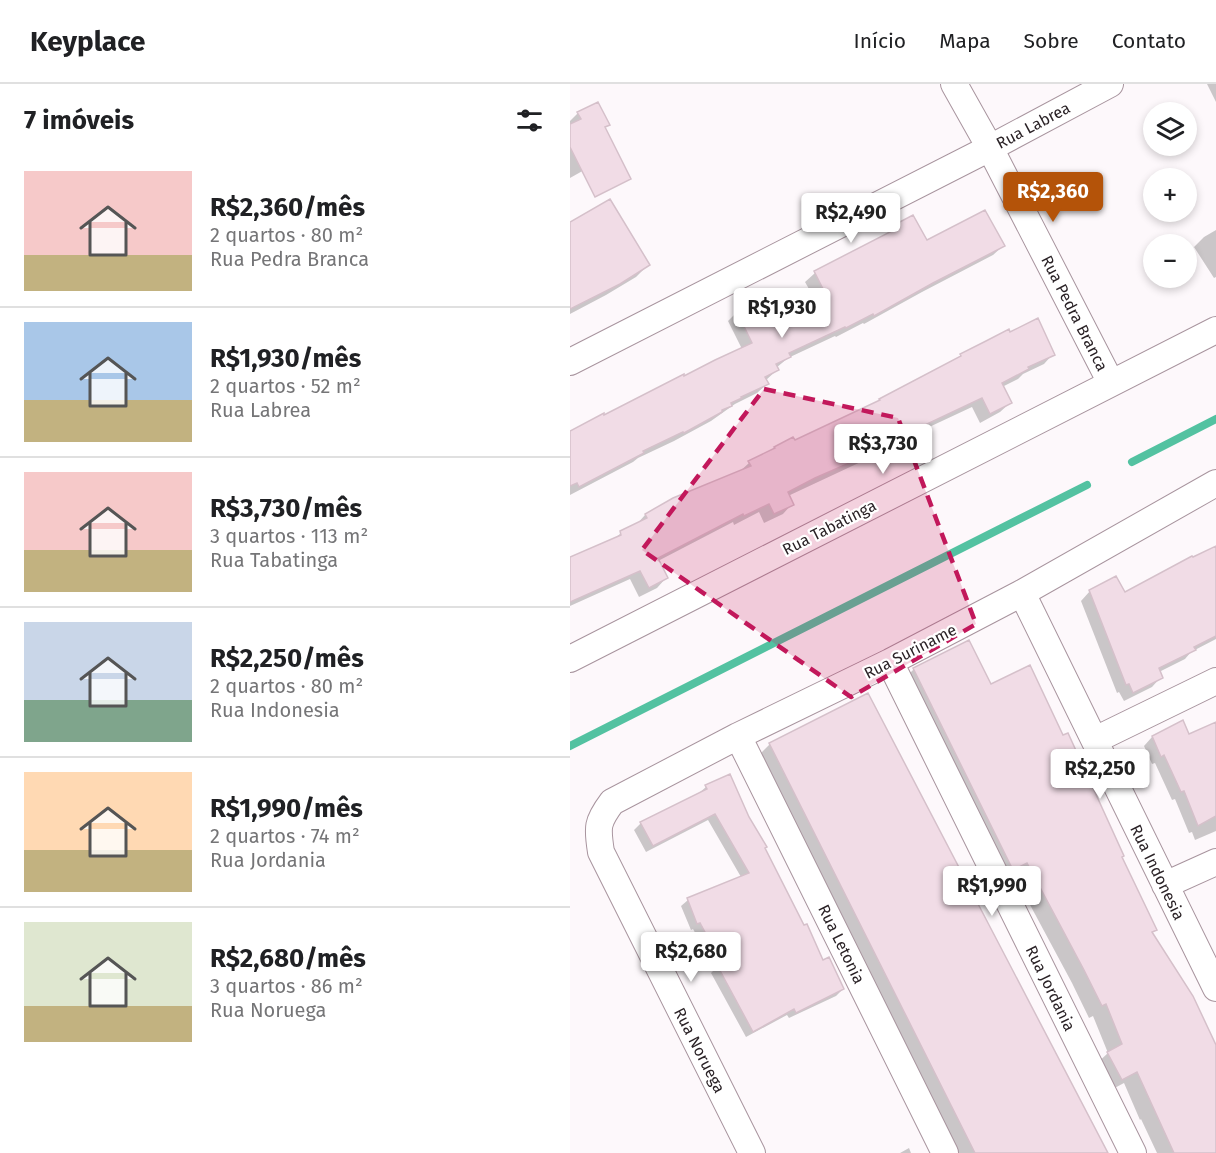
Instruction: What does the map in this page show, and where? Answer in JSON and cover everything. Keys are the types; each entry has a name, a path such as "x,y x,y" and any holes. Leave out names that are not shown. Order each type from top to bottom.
{"street":[{"name":"Rua Pedra Branca","path":"954,84 990,148 1111,383"},
{"name":"Rua Labrea","path":"570,362 990,148 1110,84"},
{"name":"Rua Tabatinga","path":"570,658 1216,330"},
{"name":"Rua Suriname","path":"603,815 612,802 1022,593 1216,483"},
{"name":"Rua Indonesia","path":"1022,593 1216,988"},
{"name":"Rua Jordania","path":"890,662 1133,1153"},
{"path":"1095,740 1216,681"},
{"name":"Rua Letonia","path":"738,736 945,1153"},
{"name":"Rua Noruega","path":"603,815 597,832 600,852 752,1153"},
{"path":"1165,885 1216,861"}],"highlighted area":[{"path":"764,389 898,418 976,624 851,697 642,550"}],"building":[{"path":"598,102 610,125 605,127 631,179 595,197 570,147 570,124 581,119 577,112"},
{"path":"610,199 650,265 620,284 570,309 570,222"},
{"path":"985,210 1005,246 874,316 873,314 789,353 791,357 776,364 779,370 765,377 769,384 741,397 731,403 732,406 684,433 643,451 644,453 579,487 577,483 570,486 570,431 752,343 736,310 761,298 769,315 823,289 814,271 894,230 892,226 913,215 927,240"},
{"path":"1038,318 1055,355 1028,367 1029,369 1002,383 1012,403 990,414 982,398 906,434 877,451 788,492 794,505 774,514 769,504 744,516 743,514 658,558 668,578 649,588 640,571 570,602 570,557 621,535 620,531 647,518 645,514 673,498 751,466 748,461 793,437 795,440 880,400 961,356 960,354 1009,329 1010,332"},
{"path":"1216,546 1216,636 1194,647 1196,650 1159,668 1163,678 1133,693 1129,684 1126,685 1089,590 1116,576 1125,592 1192,556"},
{"path":"969,640 991,684 1030,665 1063,735 1068,733 1124,856 1122,857 1157,930 1152,932 1193,996 1216,1045 1216,1153 1174,1153 1137,1072 1122,1080 1107,1052 1122,1044 1106,1004 1102,1006 1027,863 1013,870 913,668"},
{"path":"868,693 1108,1153 975,1153 769,743"},
{"path":"1183,720 1189,734 1216,722 1216,816 1198,826 1184,791 1181,792 1164,755 1161,757 1152,736"},
{"path":"730,774 749,817 767,847 765,848 804,925 807,924 823,960 829,957 844,989 796,1013 794,1009 753,1032 717,965 721,962 700,923 697,924 687,898 749,873 715,814 653,846 640,822 707,789 705,785"}],"waterway":[{"path":"1132,462 1216,419"},
{"path":"570,746 1087,485"}]}
